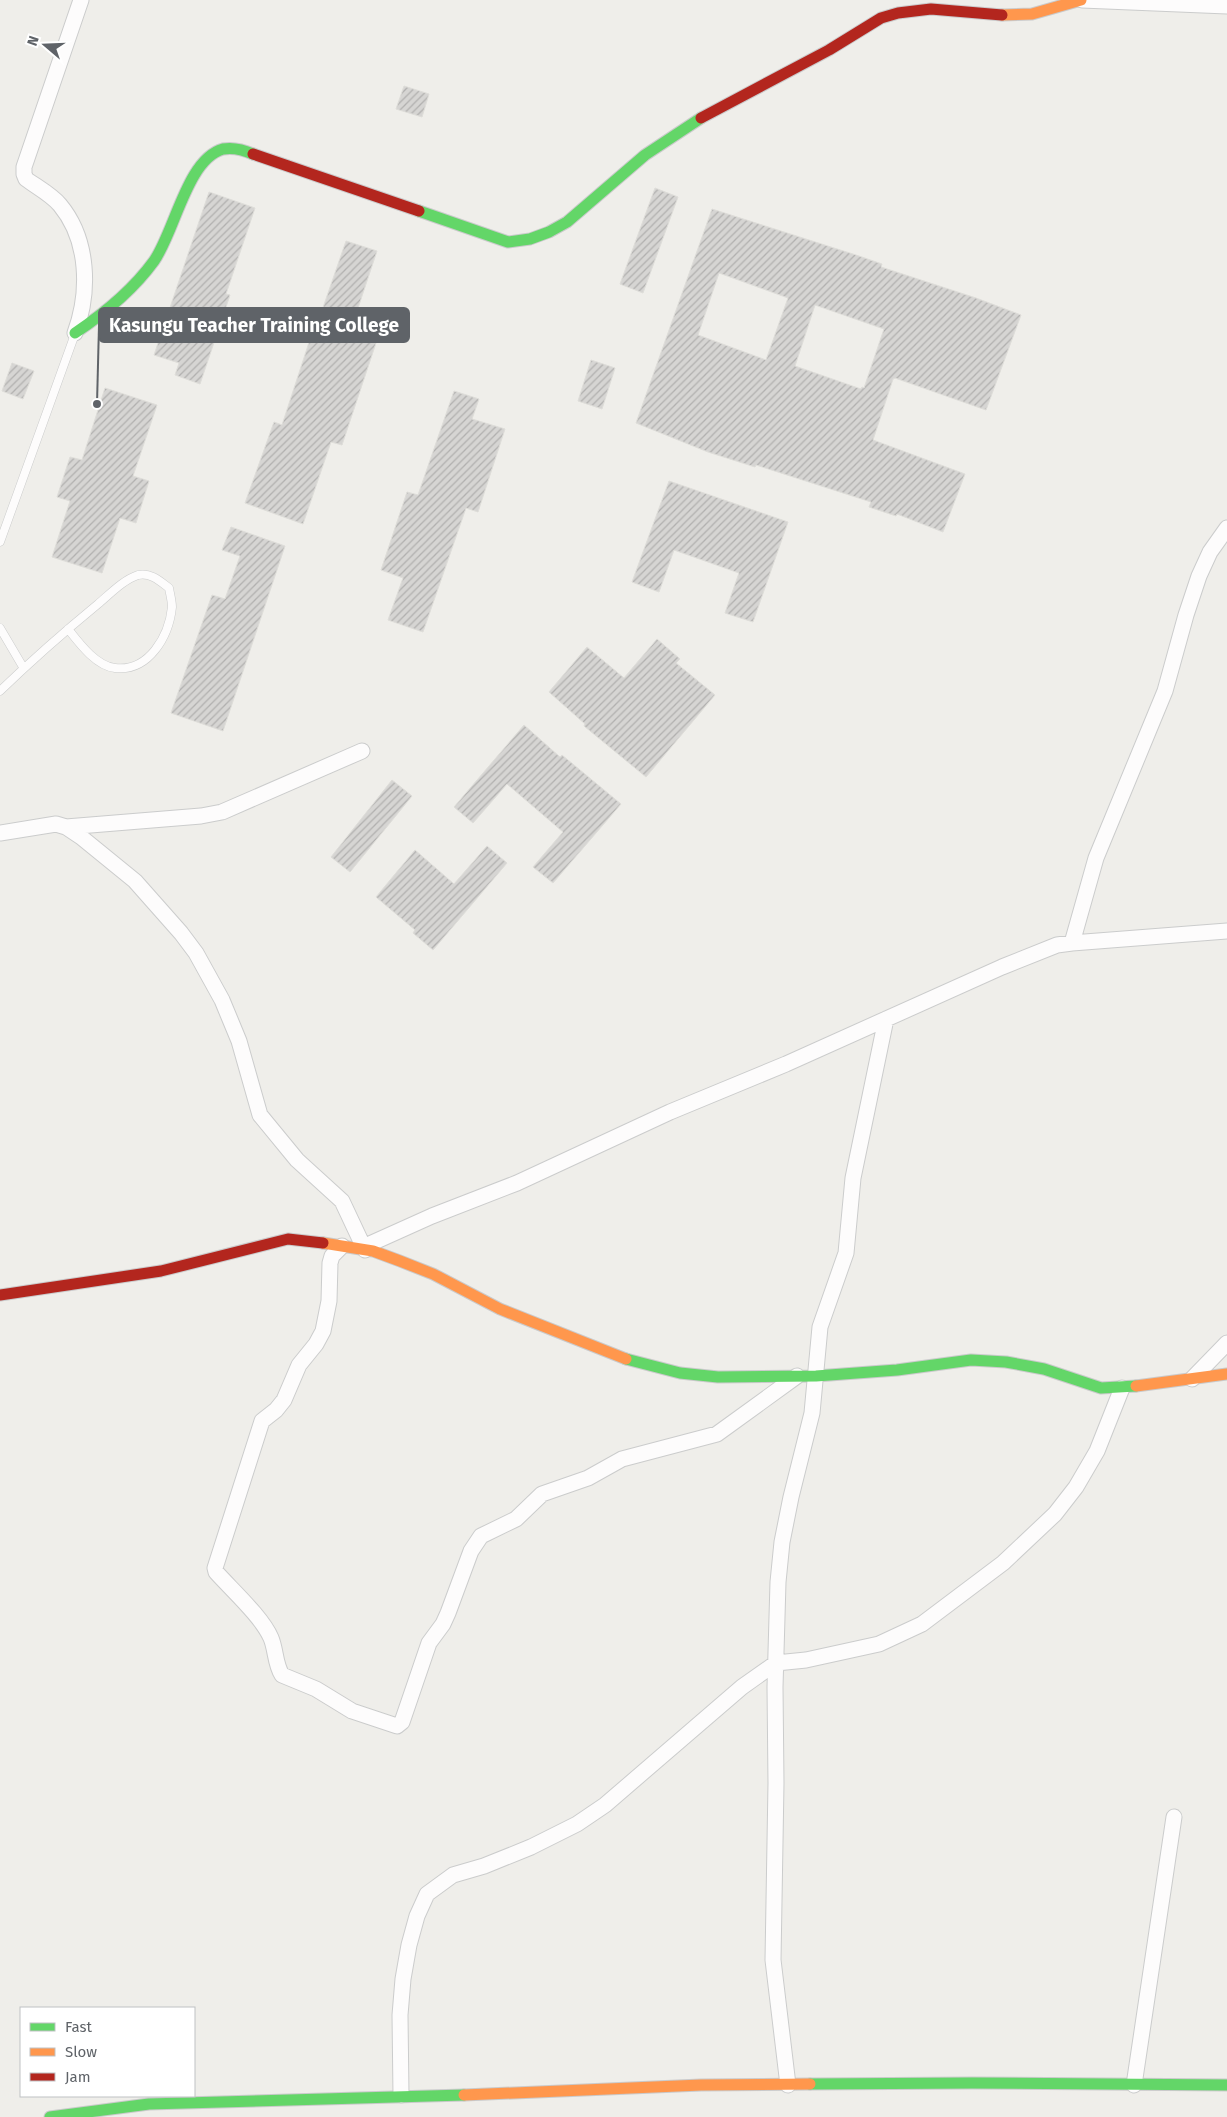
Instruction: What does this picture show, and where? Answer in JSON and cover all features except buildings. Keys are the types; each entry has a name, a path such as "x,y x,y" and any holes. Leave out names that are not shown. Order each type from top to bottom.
{"street":[{"path":"75,333 83,305 85,276 81,246 70,220 59,203 26,179 24,166 81,0"},
{"path":"75,333 98,319 142,274 162,249 196,170 222,150 240,149 508,242 519,242 550,232 584,212 644,155 736,97 831,49 881,18 909,7 932,6 1016,16 1044,11 1082,0 1227,6"},
{"path":"1072,942 1096,858 1165,691 1186,614 1199,576 1210,552 1227,528"},
{"path":"66,827 201,816 222,812 362,751"},
{"path":"0,833 56,824 66,827 81,836 134,881 181,933 196,953 222,1000 239,1041 260,1115 297,1160 342,1200 364,1248"},
{"path":"364,1248 432,1216 516,1183 670,1112 786,1064 1002,967 1057,946 1072,942 1227,931"},
{"path":"788,2085 773,1960 778,1582 782,1542 791,1497 812,1413 816,1376 816,1346 820,1327 846,1253 853,1178 886,1019"},
{"path":"0,1295 161,1271 216,1258 245,1248 288,1239 364,1248 400,1260 537,1325 636,1363 680,1373 718,1378 816,1376 897,1370 936,1363 971,1360 1006,1362 1044,1369 1101,1388 1122,1388 1227,1374"},
{"path":"342,1246 332,1256 330,1263 329,1301 323,1331 316,1344 299,1365 284,1400 276,1410 262,1421 215,1568 216,1572 266,1630 273,1644 278,1670 282,1675 316,1689 352,1711 397,1726 402,1722 428,1643 446,1619 471,1551 481,1536 516,1519 542,1494 588,1478 622,1459 717,1434 797,1376"},
{"path":"1192,1379 1227,1343"},
{"path":"401,2095 400,2015 403,1979 416,1916 428,1894 453,1875 484,1866 532,1847 577,1824 605,1805 742,1687 776,1663 806,1660 880,1644 922,1624 1003,1563 1055,1514 1076,1487 1097,1451 1122,1388"},
{"path":"1134,2085 1174,1817"},
{"path":"50,2117 148,2104 551,2092 700,2085 972,2083 1227,2085"}],"lane":[{"path":"0,542 75,333"},
{"path":"0,691 23,667 68,629 126,581 140,575 157,578 169,588 172,605 164,632 149,658 132,667 114,668 100,661 82,646 68,629"},
{"path":"0,628 23,667"}],"traffic: fast":[{"path":"419,211 508,242 530,239 549,232 567,222 645,155 701,118"},
{"path":"75,333 118,300 146,272 162,248 183,198 200,166 211,155 227,148 239,149 253,154"},
{"path":"626,1359 680,1373 718,1377 816,1376 897,1370 971,1360 1006,1362 1044,1369 1101,1388 1136,1386"},
{"path":"810,2084 1227,2085"},
{"path":"50,2117 149,2104 464,2095"}],"traffic: slow":[{"path":"1002,15 1032,14 1081,0"},
{"path":"323,1243 373,1251 400,1261 433,1274 500,1309 626,1359"},
{"path":"1136,1386 1227,1374"},
{"path":"464,2095 701,2085 810,2084"}],"traffic: jam":[{"path":"701,118 829,50 881,18 898,13 931,9 1002,15"},
{"path":"253,154 419,211"},
{"path":"0,1295 161,1271 288,1239 323,1243"}],"place":[{"name":"Kasungu Teacher Training College","path":"97,404"}]}
